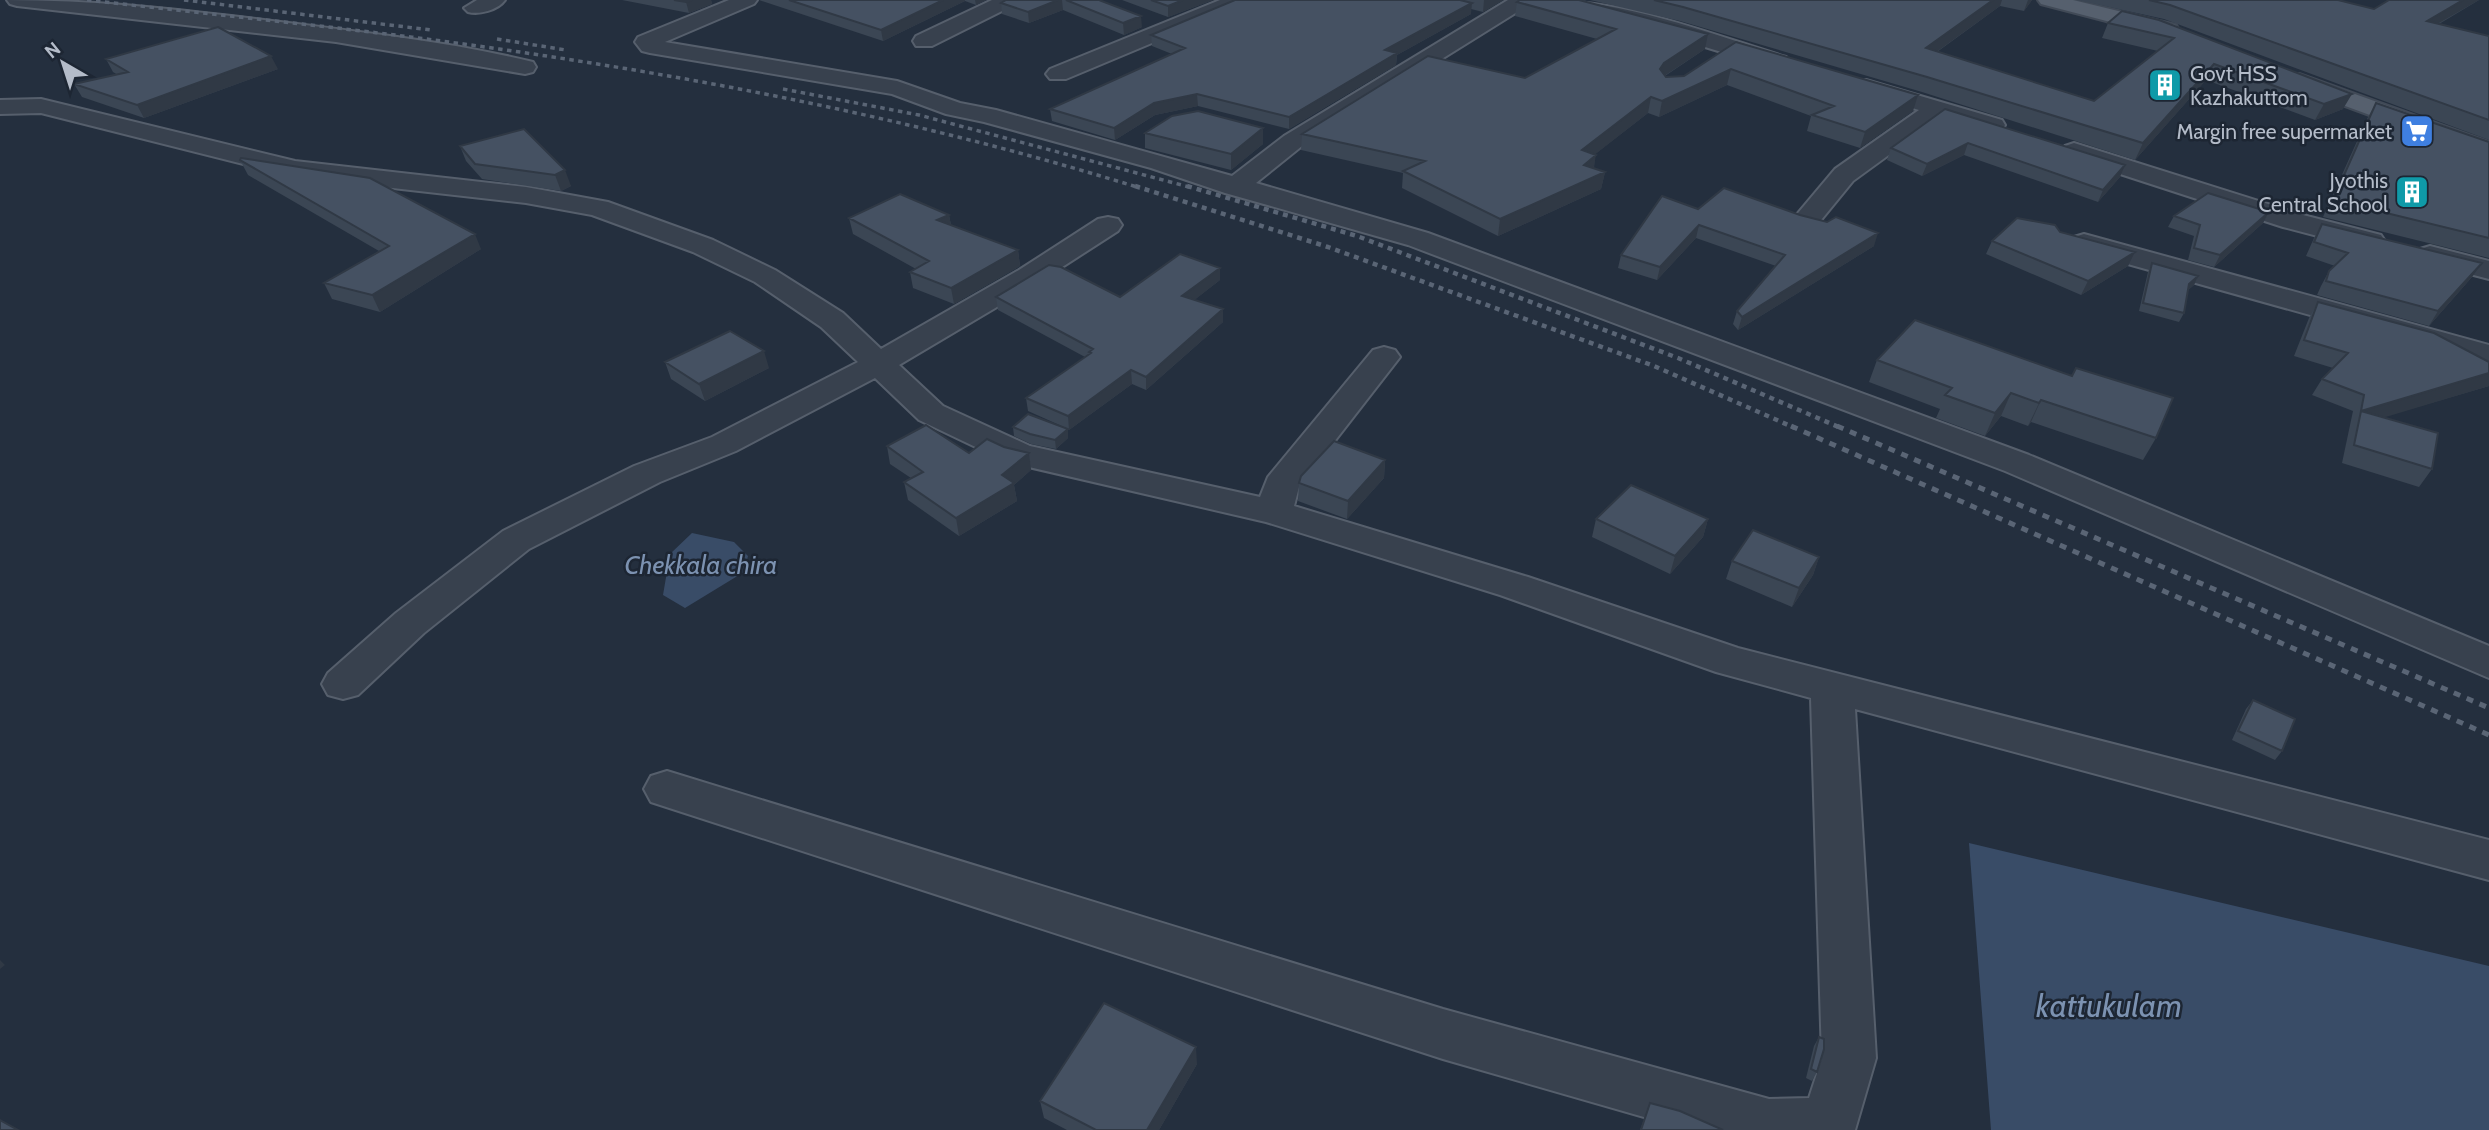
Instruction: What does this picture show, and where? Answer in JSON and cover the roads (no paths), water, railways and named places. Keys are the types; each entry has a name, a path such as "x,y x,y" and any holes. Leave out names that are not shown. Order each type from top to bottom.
{"main road":[{"path":"2048,0 2160,27 2186,37"},
{"path":"2276,72 2489,151"}],"street":[{"path":"17,0 201,19 431,48 525,67"},
{"path":"747,0 646,42 650,46 897,88 955,109 986,115 1118,152 1418,239 2017,463 2489,663"},
{"path":"924,41 1009,0"},
{"path":"1234,187 1281,138 1523,0"},
{"path":"1555,0 1729,46 1803,69"},
{"path":"1058,74 1231,3"},
{"path":"1143,18 1168,27"},
{"path":"1706,62 1729,46"},
{"path":"1840,80 2011,131"},
{"path":"0,107 41,106 295,169 526,195 598,208 703,246 765,276 832,320 932,413 1019,454 1274,512 1514,586 1731,661 2489,860"},
{"path":"1807,219 1844,175 1938,108"},
{"path":"1118,152 1146,134"},
{"path":"2047,142 2292,221 2489,270"},
{"path":"343,684 410,623 516,540 647,474 724,444 878,364 1029,276 1108,225"},
{"path":"2065,237 2489,355"},
{"path":"1274,512 1281,485 1384,357"},
{"path":"667,789 1443,1034 1769,1126 1829,1125 1849,1058 1832,687"}],"water":[{"name":"Chekkala chira","path":"692,533 734,542 748,556 744,572 685,608 663,595 670,554"},
{"name":"kattukulam","path":"1969,843 2489,966 2489,1130 1991,1130"}],"railway":[{"path":"87,0 448,42 742,89 982,143 1140,188"},
{"path":"184,0 431,30"},
{"path":"497,39 566,50"},
{"path":"783,89 919,115 1193,188"},
{"path":"1135,186 1328,247 1654,366 1795,428"},
{"path":"1187,186 1357,236 1678,358 1841,428"},
{"path":"1791,426 2489,735"},
{"path":"1837,426 2489,708"}],"place":[{"name":"Govt HSS Kazhakuttom","path":"2165,85"},
{"name":"Margin free supermarket","path":"2417,131"},
{"name":"Jyothis Central School","path":"2412,192"}]}
